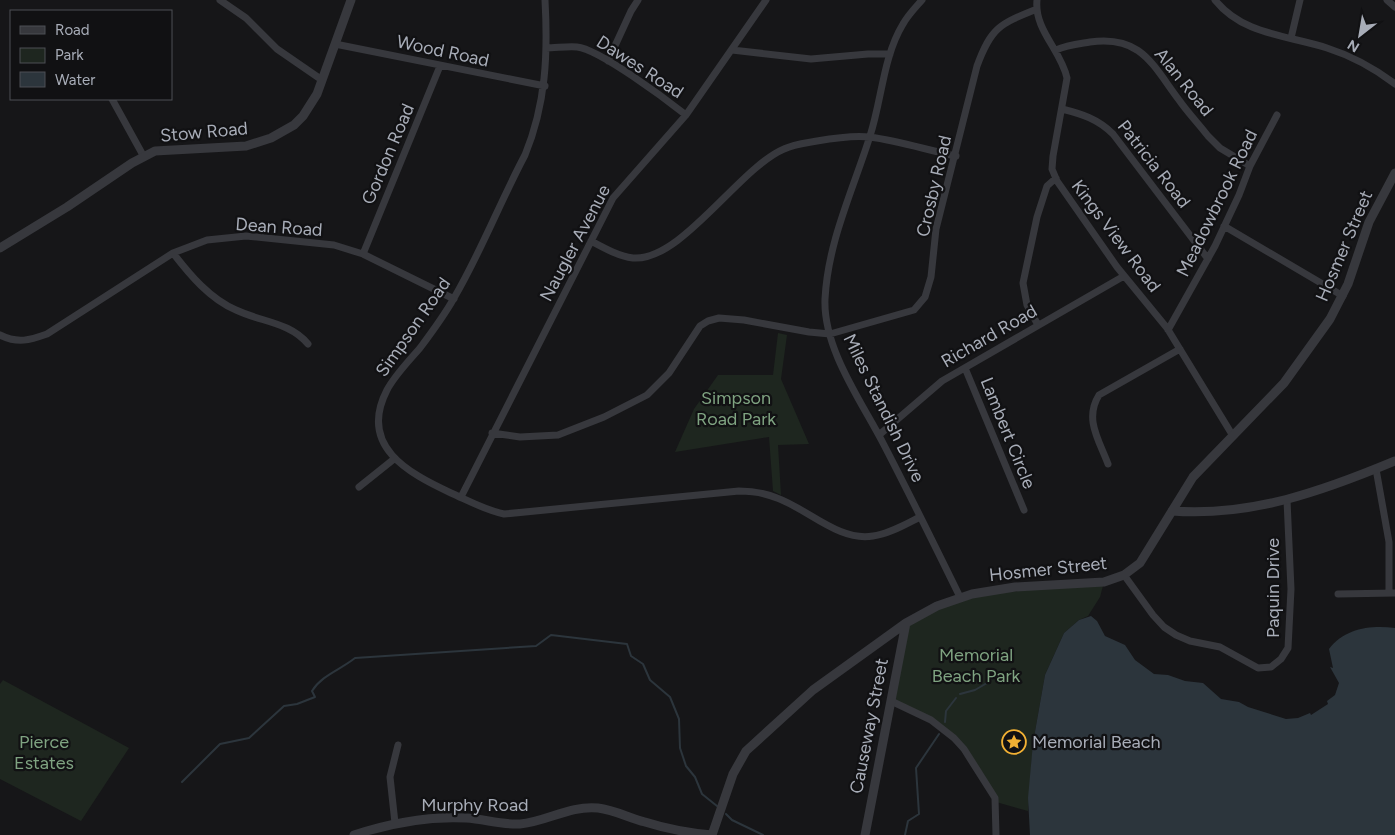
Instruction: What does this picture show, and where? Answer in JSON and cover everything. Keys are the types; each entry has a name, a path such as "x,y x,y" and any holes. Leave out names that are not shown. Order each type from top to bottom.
{"street":[{"path":"220,0 246,18 277,49 322,80"},
{"name":"Stow Road","path":"0,248 144,156 155,151 246,146 271,138 294,125 311,105 351,0"},
{"name":"Simpson Road","path":"545,0 545,86 538,118 525,155 454,299 426,340 393,380 382,404 379,430 383,442 394,459 420,478 491,511 517,514 680,496 752,491 778,498 836,528 860,536 874,536 920,517"},
{"path":"608,61 631,10 638,0"},
{"name":"Naugler Avenue","path":"460,497 590,241 620,189 686,115 766,0"},
{"name":"Miles Standish Drive","path":"922,0 904,22 890,54 870,137 832,247 825,299 830,334 849,380 879,435 960,597"},
{"name":"Kings View Road","path":"1037,0 1038,20 1064,65 1066,78 1053,156 1052,169 1056,178 1063,192 1124,276 1168,330 1233,436"},
{"path":"1215,0 1238,21 1262,31 1338,51 1362,62 1395,84"},
{"path":"1291,38 1300,0"},
{"path":"1387,0 1395,7"},
{"name":"Crosby Road","path":"830,334 914,310 925,297 931,276 936,229 956,156 977,66 986,41 998,28 1037,9"},
{"name":"Alan Road","path":"1056,50 1065,46 1101,40 1118,40 1132,45 1146,57 1208,136 1220,148 1250,166"},
{"name":"Wood Road","path":"335,44 545,86"},
{"name":"Dawes Road","path":"546,48 577,47 587,49 608,61 686,115"},
{"path":"732,50 811,59 890,54"},
{"name":"Gordon Road","path":"363,254 440,66"},
{"path":"113,100 144,156"},
{"name":"Patricia Road","path":"1062,109 1092,117 1104,124 1208,259"},
{"name":"Meadowbrook Road","path":"1168,330 1208,259 1250,166 1277,115"},
{"path":"590,241 612,252 632,258 651,257 666,249 765,161 782,149 796,145 847,137 870,137 956,156"},
{"name":"Hosmer Street","path":"712,835 734,774 746,751 813,690 906,623 937,606 960,597 1003,588 1104,582 1124,575 1145,557 1192,478 1284,383 1326,325 1343,296 1370,222 1395,173"},
{"path":"1038,325 1027,305 1023,283 1047,186 1056,178"},
{"path":"1224,226 1343,296"},
{"name":"Dean Road","path":"0,335 10,340 27,341 47,334 174,253 207,240 246,236 334,245 363,254 454,299"},
{"path":"174,253 204,289 224,304 236,311 287,327 300,334 308,344"},
{"name":"Richard Road","path":"879,435 925,394 965,368 1124,276"},
{"path":"492,433 520,436 558,435 604,417 647,395 669,372 700,326 708,321 719,318 744,320 830,334"},
{"path":"1108,464 1091,415 1093,405 1099,395 1180,349"},
{"name":"Lambert Circle","path":"965,368 1024,510"},
{"path":"359,487 394,459"},
{"path":"1172,511 1218,511 1287,500 1308,495 1395,461"},
{"path":"1338,594 1392,593 1389,542 1376,468"},
{"name":"Paquin Drive","path":"1124,575 1153,615 1164,627 1176,635 1190,641 1220,647 1258,668 1271,667 1281,659 1288,648 1292,589 1287,500"},
{"name":"Causeway Street","path":"865,835 906,623"},
{"path":"890,701 931,720 954,738 969,756 995,798 996,835"},
{"path":"396,823 390,777 398,745"},
{"name":"Murphy Road","path":"354,835 396,823 459,818 518,824 531,823 581,808 594,808 607,809 644,822 696,834 712,835"}],"green space":[{"name":"Simpson Road Park","path":"778,333 787,335 781,379 809,444 778,445 781,495 773,491 769,437 675,452 694,409 718,375 773,375"},
{"name":"Memorial Beach Park","path":"1104,582 1100,597 1088,616 1079,620 1064,633 1045,675 1033,743 1028,811 996,802 993,793 947,732 891,701 906,623 960,597"},
{"name":"Pierce Estates","path":"3,680 129,748 81,821 0,779 0,684"}],"water":[{"path":"1091,616 1097,621 1105,636 1125,645 1135,660 1154,674 1168,675 1185,681 1203,683 1221,699 1239,702 1248,707 1286,719 1298,718 1310,713 1311,715 1328,704 1327,701 1335,695 1339,683 1330,667 1333,668 1329,649 1335,642 1351,632 1359,630 1377,627 1395,628 1395,835 1030,835 1028,798 1033,743 1045,675 1064,633 1079,620"}],"waterway":[{"path":"182,782 220,744 249,738 284,706 297,704 315,697 312,691 316,685 355,658 536,646 551,635 627,644 631,656 643,664 650,680 670,697 679,719 680,748 686,766 695,777 702,794 717,806"},
{"path":"960,694 975,690 994,676 1003,674 1007,677"},
{"path":"945,722 946,711 956,698"},
{"path":"905,835 908,821 919,814 916,768 939,734"},
{"path":"726,814 732,820 763,835"}],"place":[{"name":"Memorial Beach","path":"1014,742"}]}
